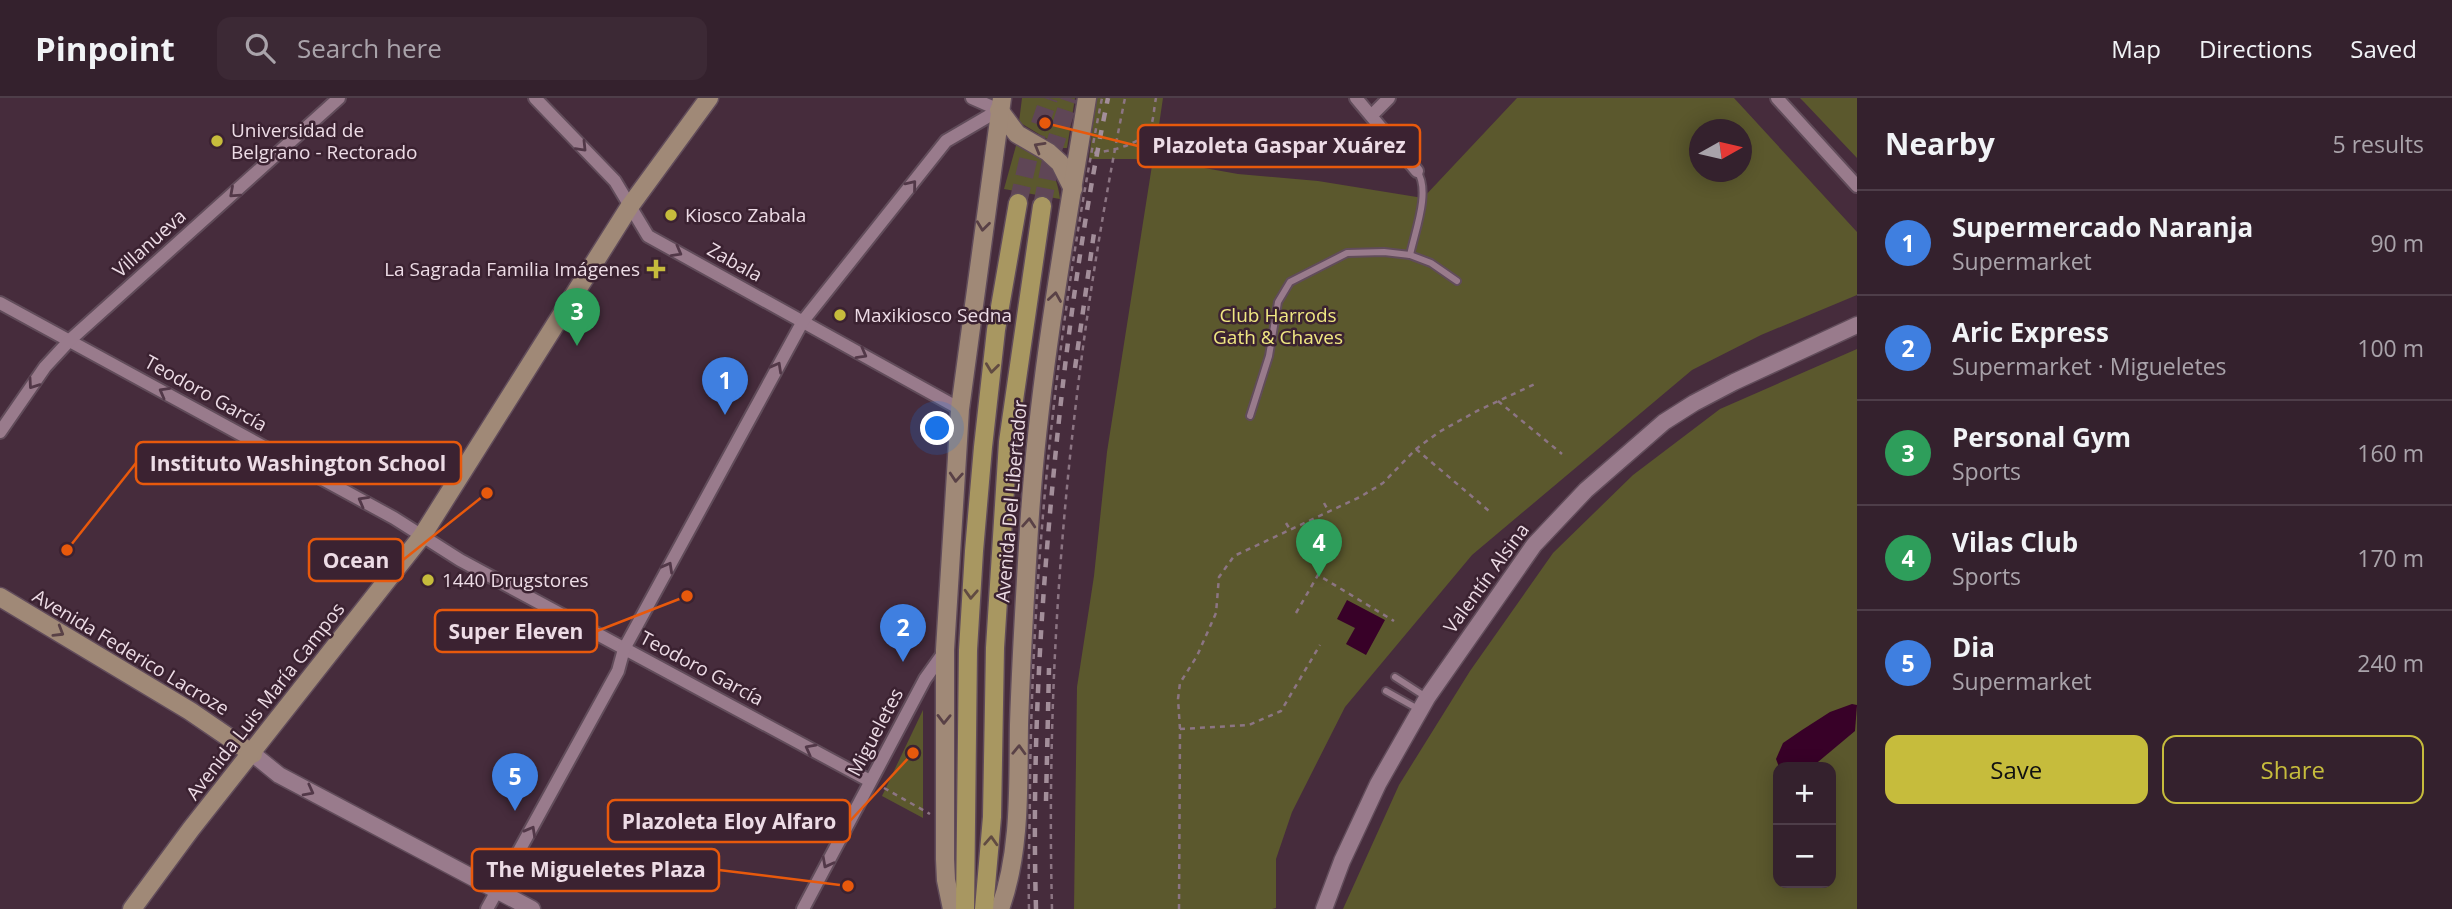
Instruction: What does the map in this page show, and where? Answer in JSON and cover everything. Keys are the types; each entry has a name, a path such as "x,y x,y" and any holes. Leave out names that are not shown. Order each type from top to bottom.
{"main road":[{"name":"Avenida Luis María Campos","path":"132,909 191,829 253,754 422,536 630,206 709,98"},
{"name":"Avenida Del Libertador","path":"1000,909 1011,864 1017,818 1023,626 1045,357 1087,98"},
{"path":"1003,102 1017,134 1048,152 1060,163 1073,189"},
{"path":"952,909 946,880 945,650 960,409 1003,102"},
{"name":"Avenida Del Libertador","path":"965,909 968,650 974,551 982,447 996,330 1018,203"},
{"name":"Avenida Del Libertador","path":"984,909 992,817 996,636 1007,442 1042,206"},
{"name":"Avenida Federico Lacroze","path":"0,597 190,711 253,754"}],"street":[{"name":"Villanueva","path":"0,432 46,367 70,340 339,98"},
{"name":"Zabala","path":"535,98 615,181 648,236 960,409"},
{"path":"972,98 1003,102"},
{"path":"1356,98 1417,171"},
{"path":"1372,115 1389,98"},
{"path":"1777,98 1857,186"},
{"path":"487,909 618,671 624,649 803,321 946,141 1003,102"},
{"name":"Teodoro García","path":"0,303 394,518 460,560 870,781"},
{"name":"Valentín Alsina","path":"1324,909 1342,861 1378,785 1424,704 1534,545 1586,490 1649,433 1694,403 1734,382 1857,325"},
{"name":"Migueletes","path":"803,909 925,679 945,650"},
{"name":"Avenida Federico Lacroze","path":"253,754 279,775 532,909"}],"lane":[{"path":"1410,255 1424,191 1422,178 1417,171"},
{"path":"1250,416 1269,356 1278,302 1290,282 1347,253 1384,252 1410,255 1432,263 1457,281"},
{"path":"1395,677 1424,704"},
{"path":"1387,691 1424,704"}],"path":[{"path":"1030,909 1032,696 1046,476 1072,266 1102,98"},
{"path":"1052,909 1054,695 1069,478 1091,292 1125,98"},
{"path":"1078,156 1117,148 1147,134 1151,127 1156,98"},
{"path":"1179,909 1180,684 1197,656 1216,613 1219,577 1227,564 1234,556 1250,547 1291,531 1383,483 1416,449 1439,432 1537,383"},
{"path":"1498,401 1562,454"},
{"path":"1416,449 1489,512"},
{"path":"1324,503 1329,512"},
{"path":"1286,523 1291,531"},
{"path":"1296,613 1318,575 1394,621"},
{"path":"1180,729 1249,725 1281,711 1320,645"},
{"path":"870,781 945,823"}],"green space":[{"path":"1022,98 1075,98 1067,148 1062,148 1019,122"},
{"name":"Club Harrods Gath & Chaves","path":"1096,98 1163,98 1154,159 1238,174 1318,181 1423,198 1517,98 1734,98 1857,232 1857,295 1761,335 1692,370 1472,555 1345,707 1292,812 1276,859 1276,908 1272,909 1074,909 1077,687 1094,576 1107,452 1153,159 1089,159"},
{"path":"1800,98 1857,98 1857,158 1804,102"},
{"path":"1017,142 1047,164 1055,179 1060,199 1004,189"},
{"path":"1857,349 1857,909 1343,909 1399,785 1470,671 1553,553 1633,475 1720,409"},
{"path":"923,710 923,818 882,796"}],"shaded area":[{"path":"1347,600 1385,620 1366,655 1346,644 1355,628 1337,619"},
{"path":"1852,704 1857,705 1855,731 1818,762 1777,762 1783,743 1830,712"}],"tunnel":[{"path":"1018,203 1029,156 1049,98"},
{"path":"1042,206 1053,150 1070,98"}],"railway":[{"path":"1036,909 1038,700 1052,491 1074,294 1108,98"},
{"path":"1075,368 1094,233"},
{"path":"1046,801 1049,668"}],"place":[{"name":"Plazoleta Gaspar Xuárez","path":"1045,123"},
{"name":"Universidad de Belgrano - Rectorado","path":"217,141"},
{"name":"Kiosco Zabala","path":"671,215"},
{"name":"La Sagrada Familia Imágenes","path":"656,269"},
{"name":"Maxikiosco Sedna","path":"840,315"},
{"name":"Personal Gym","path":"577,346"},
{"name":"Supermercado Naranja","path":"725,415"},
{"name":"Ocean","path":"487,493"},
{"name":"Instituto Washington School","path":"67,550"},
{"name":"Vilas Club","path":"1319,577"},
{"name":"1440 Drugstores","path":"428,580"},
{"name":"Super Eleven","path":"687,596"},
{"name":"Aric Express","path":"903,662"},
{"name":"Plazoleta Eloy Alfaro","path":"913,753"},
{"name":"Dia","path":"515,811"},
{"name":"The Migueletes Plaza","path":"848,886"}]}
